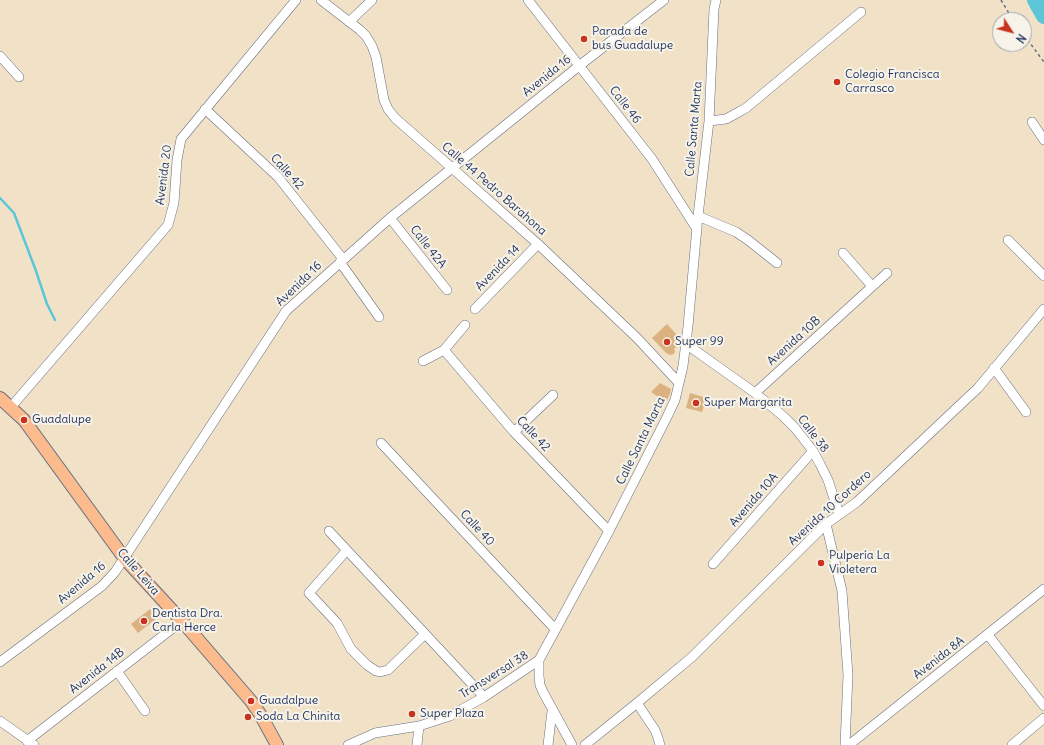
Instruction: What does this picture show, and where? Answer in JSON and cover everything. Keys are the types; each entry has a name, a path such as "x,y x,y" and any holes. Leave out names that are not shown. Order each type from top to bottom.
{"main road":[{"name":"Calle Leiva","path":"0,398 24,420 125,559 182,621 251,701 277,745"}],"street":[{"name":"Avenida 20","path":"11,407 168,225 174,203 180,139 296,0"},
{"name":"Calle 44 Pedro Barahona","path":"321,0 366,36 376,57 384,100 395,118 538,244 637,338 679,383"},
{"path":"349,22 372,0"},
{"name":"Calle 46","path":"528,0 652,159 697,229"},
{"name":"Avenida 16","path":"0,662 102,586 115,572 125,559 286,310 390,218 579,66 664,0"},
{"name":"Calle Santa Marta","path":"539,660 609,532 675,400 686,344 709,121 714,9 716,0"},
{"path":"709,121 726,119 746,108 861,12"},
{"path":"0,56 19,77"},
{"name":"Calle 42","path":"205,109 278,177 342,260 379,317"},
{"path":"1032,122 1044,140"},
{"path":"698,216 736,232 777,263"},
{"name":"Calle 42A","path":"390,218 447,290"},
{"path":"1008,240 1044,276"},
{"name":"Avenida 14","path":"475,309 538,244"},
{"path":"843,253 872,286"},
{"name":"Avenida 10B","path":"755,393 887,273"},
{"name":"Avenida 10 Cordero","path":"585,745 692,657 826,524 857,502 978,388 1044,309"},
{"path":"423,361 444,350 465,325"},
{"name":"Calle 38","path":"686,344 755,393 795,428 813,451 828,480 839,514"},
{"name":"Calle 42","path":"444,350 514,432 609,532"},
{"path":"994,368 1026,412"},
{"path":"514,432 553,395"},
{"name":"Calle 40","path":"381,443 556,629"},
{"name":"Avenida 10A","path":"713,564 813,451"},
{"path":"826,524 842,591 848,675 845,745"},
{"path":"329,531 484,697"},
{"path":"303,600 347,550"},
{"name":"Avenida 8A","path":"849,745 1044,589"},
{"path":"310,593 337,623 351,649 367,665 376,671 380,672 388,670 425,634"},
{"name":"Avenida 14B","path":"31,743 117,671 182,621"},
{"path":"988,635 1044,706"},
{"path":"539,660 539,676 542,692 572,745"},
{"name":"Transversal 38","path":"348,745 375,733 419,726 450,716 484,697 539,660"},
{"path":"117,671 146,711"},
{"path":"637,703 655,730 660,745"},
{"path":"548,745 552,711"},
{"path":"1012,745 1044,718"},
{"path":"0,721 31,743"},
{"path":"417,745 419,726"}],"path":[{"path":"1001,0 1008,12"},
{"path":"1032,46 1044,62"}],"building":[{"name":"Super 99","path":"667,324 679,337 677,346 674,349 674,354 670,355 666,353 652,338"},
{"path":"660,383 671,389 666,402 651,392"},
{"name":"Super Margarita","path":"690,393 707,398 702,412 686,408"},
{"name":"Dentista Dra. Carla Herce","path":"150,609 157,618 138,633 131,624"}],"waterway":[{"path":"1035,0 1044,16"},
{"path":"0,198 14,213 47,304 55,320"}],"place":[{"name":"Parada de bus Guadalupe","path":"584,39"},
{"name":"Colegio Francisca Carrasco","path":"837,82"},
{"name":"Super 99","path":"667,342"},
{"name":"Super Margarita","path":"696,403"},
{"name":"Guadalupe","path":"24,420"},
{"name":"Pulpería La Violetera","path":"821,563"},
{"name":"Dentista Dra. Carla Herce","path":"144,621"},
{"name":"Guadalpue","path":"251,701"},
{"name":"Super Plaza","path":"412,714"},
{"name":"Soda La Chinita","path":"248,717"}]}
